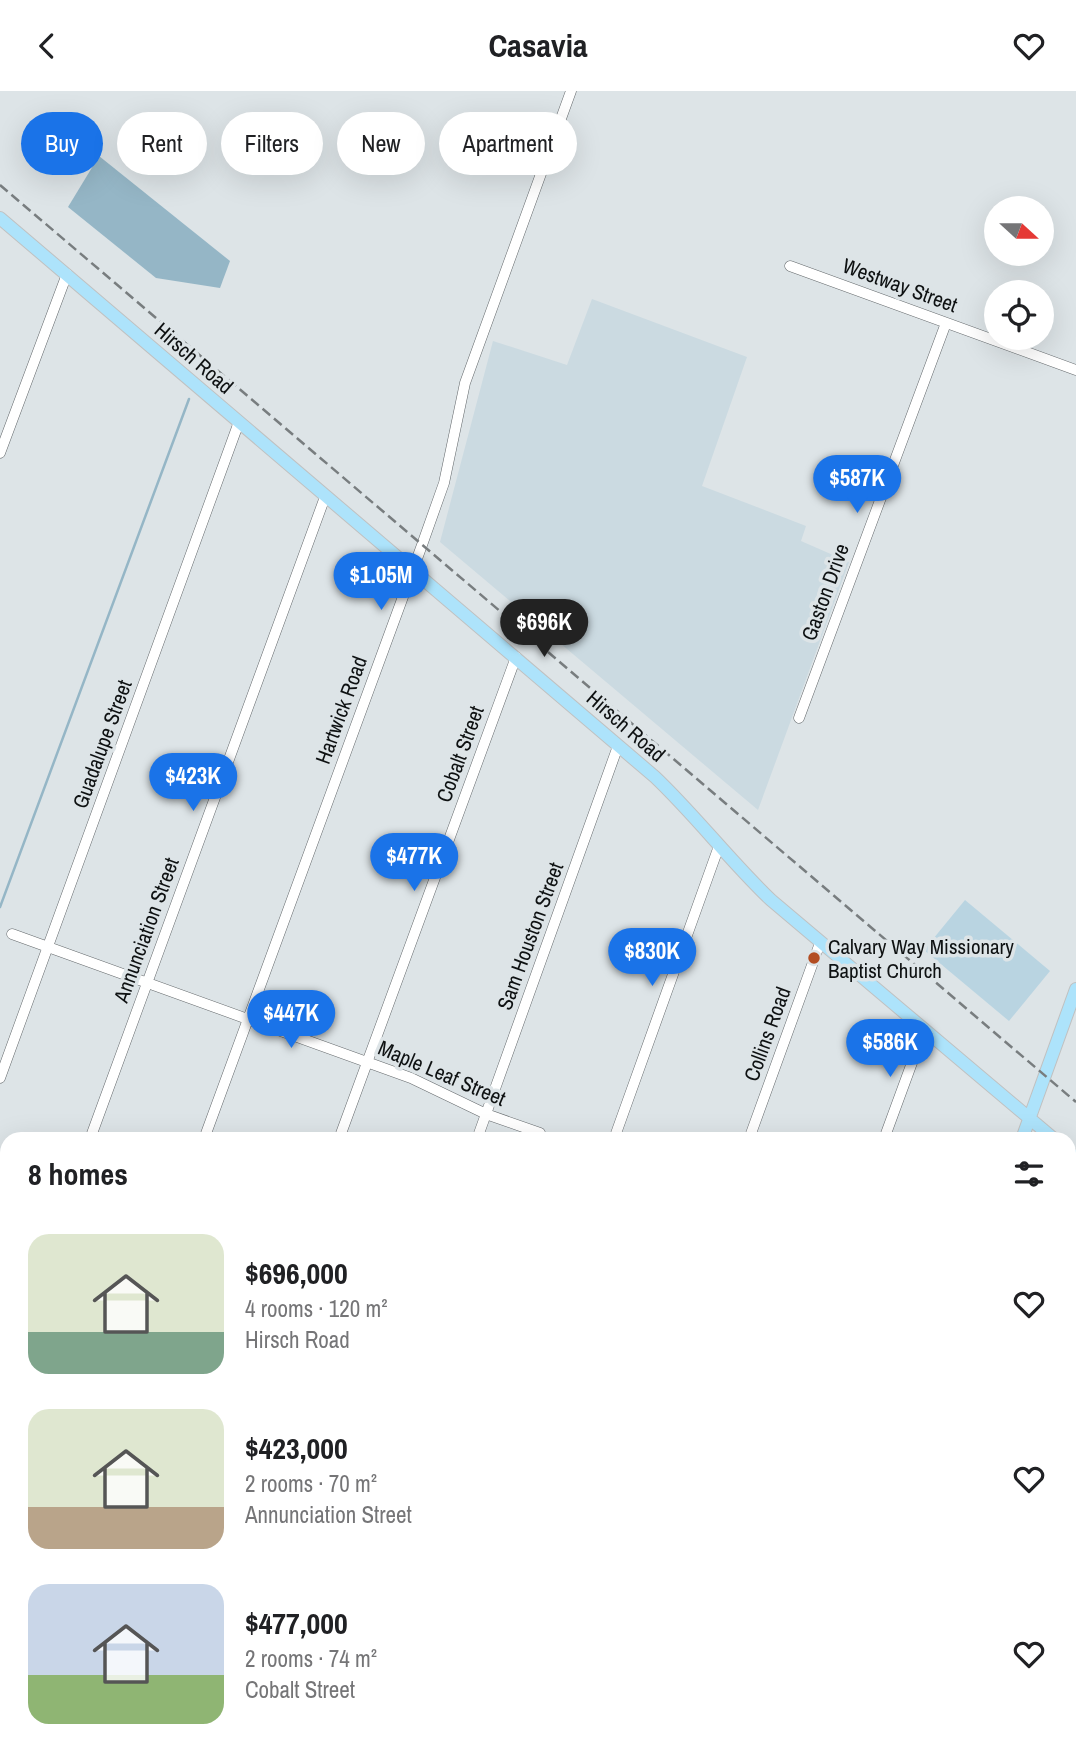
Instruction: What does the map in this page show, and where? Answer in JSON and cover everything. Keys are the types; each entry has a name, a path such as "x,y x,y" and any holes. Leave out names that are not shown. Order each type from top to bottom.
{"main road":[{"name":"Hirsch Road","path":"0,218 618,746 708,829 719,846 771,900 1045,1132"},
{"path":"1024,1132 1073,1004 1076,989"}],"street":[{"name":"Hartwick Road","path":"207,1132 444,483 465,383 571,91"},
{"name":"Westway Street","path":"790,265 1076,370"},
{"path":"0,453 66,274"},
{"name":"Gaston Drive","path":"799,718 946,323"},
{"name":"Guadalupe Street","path":"0,1078 239,422"},
{"name":"Annunciation Street","path":"93,1132 326,497"},
{"name":"Cobalt Street","path":"342,1132 516,657"},
{"name":"Sam Houston Street","path":"480,1132 618,746"},
{"path":"617,1132 719,846"},
{"name":"Maple Leaf Street","path":"12,934 411,1077 486,1114 537,1132"},
{"name":"Collins Road","path":"752,1132 820,943"},
{"path":"887,1132 924,1030"}],"shaded area":[{"path":"103,159 117,170 117,175 123,175 230,261 220,288 156,278 68,207 87,175 103,175"},
{"path":"592,299 747,357 702,486 806,526 801,541 849,562 758,810 440,542 493,341 567,365"},
{"path":"965,900 1050,971 1009,1021 924,950"}],"waterway":[{"path":"0,907 189,399"}],"railway":[{"path":"0,185 1076,1102"}],"place":[{"name":"Calvary Way Missionary Baptist Church","path":"814,958"}]}
